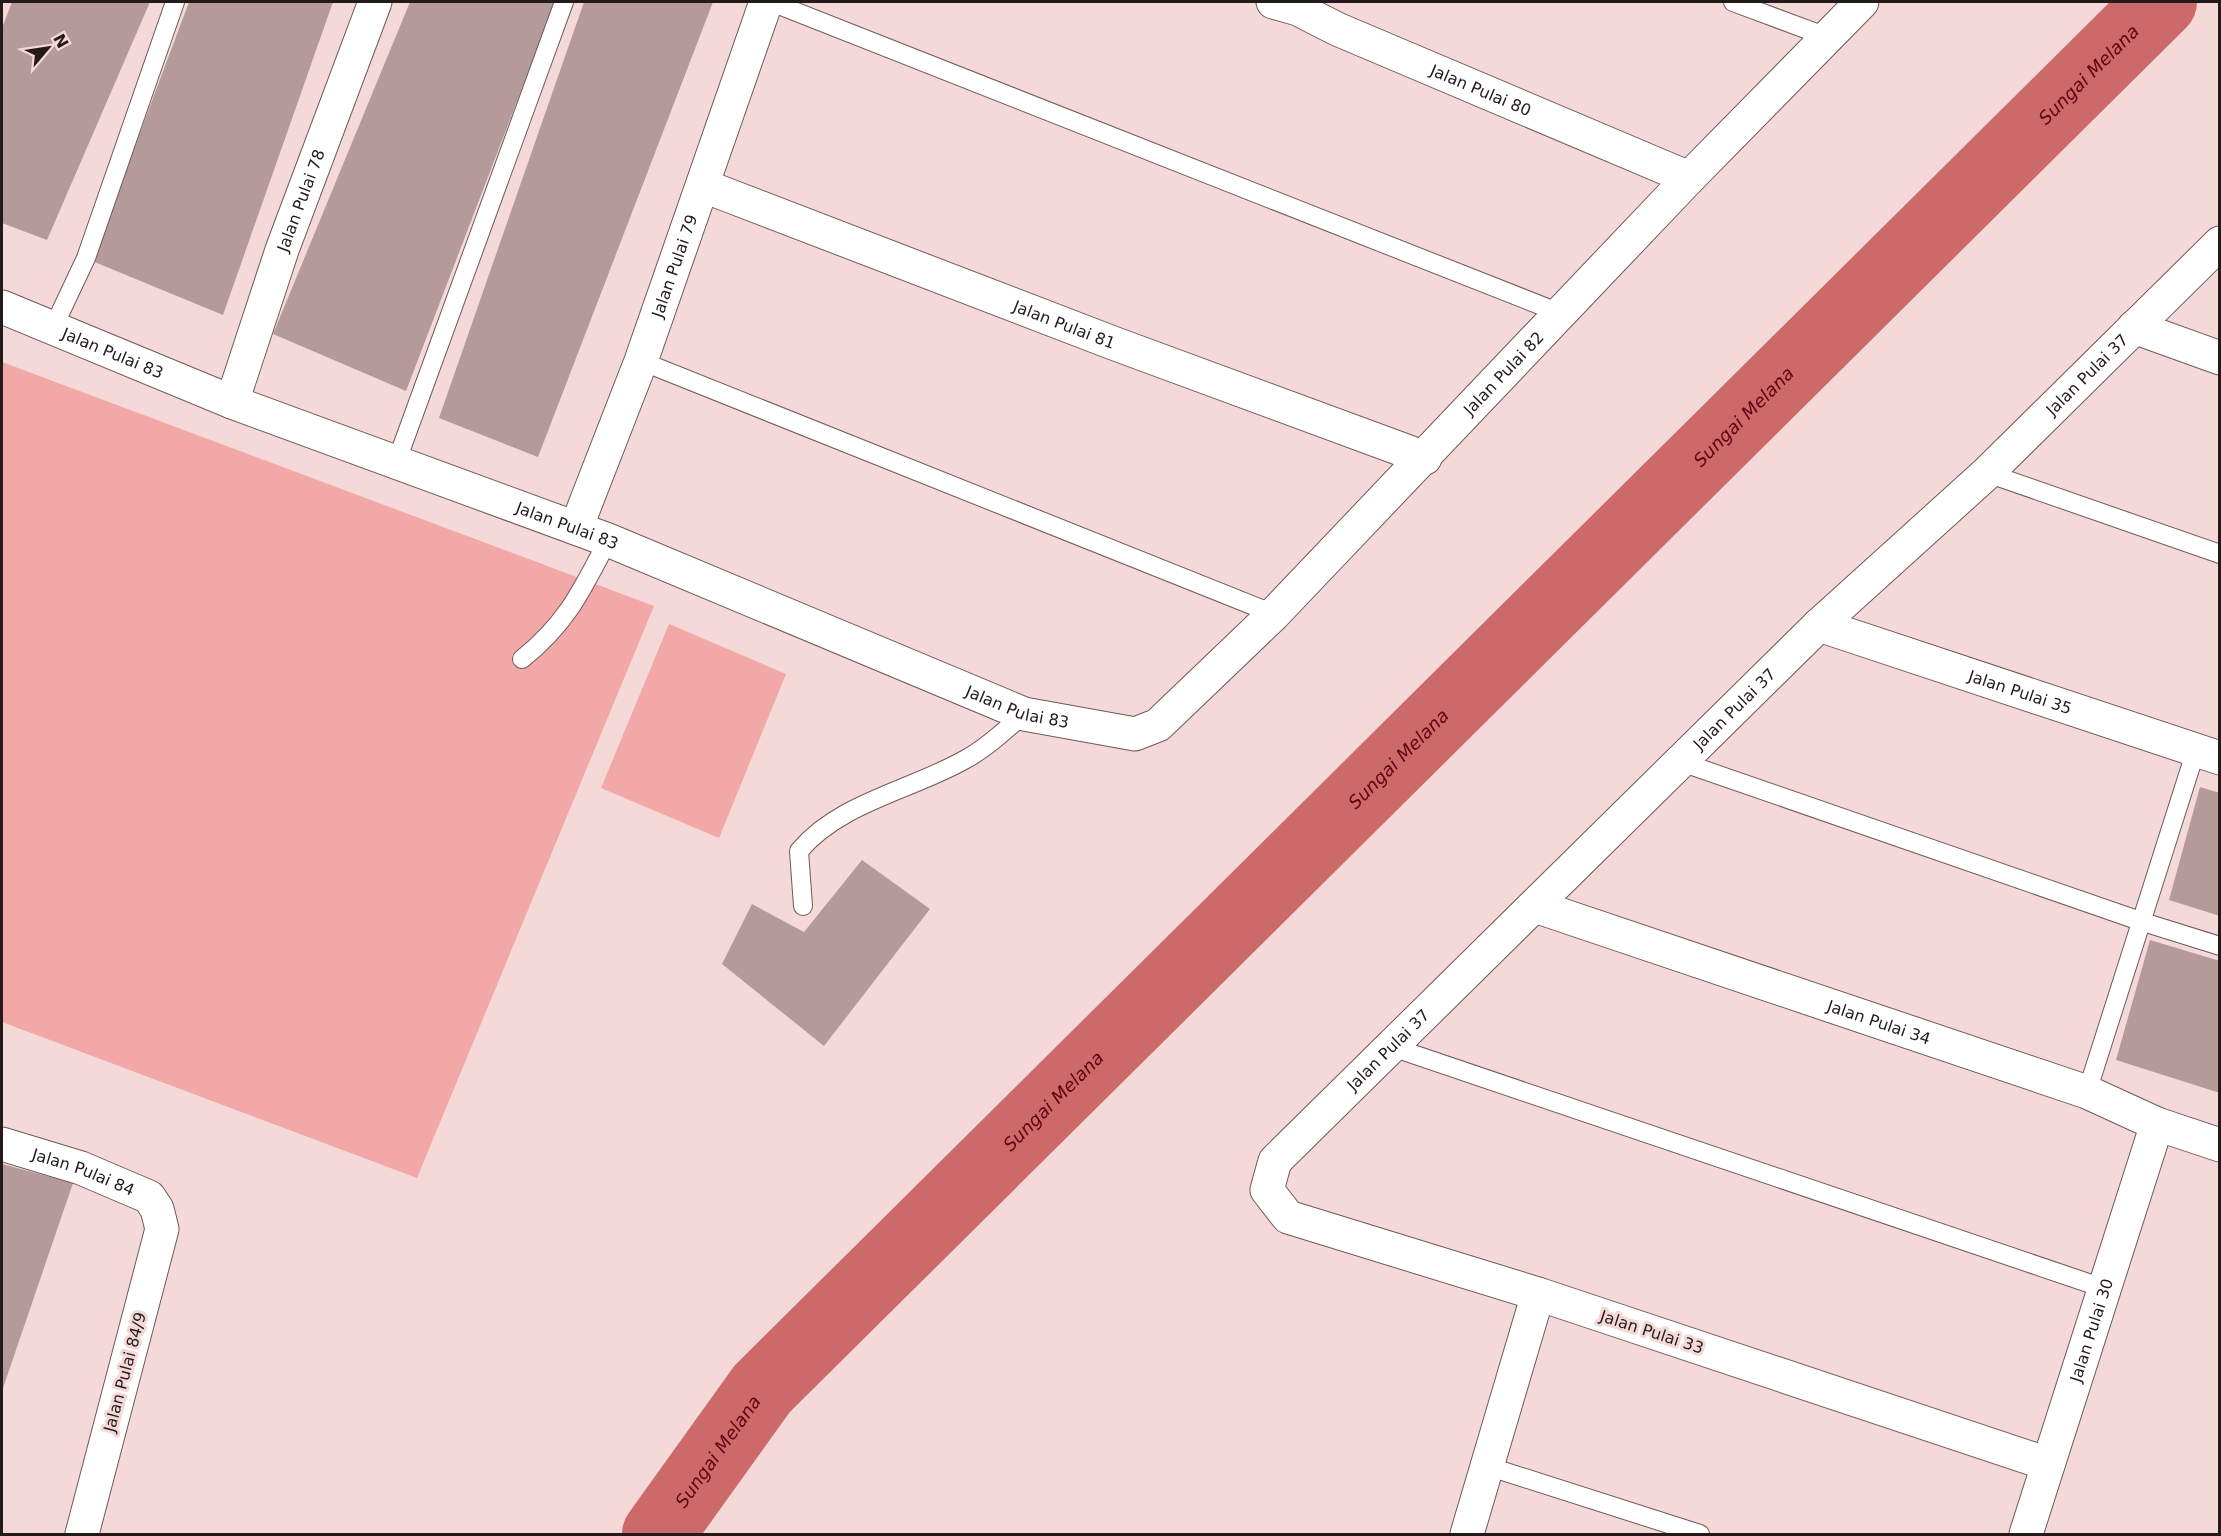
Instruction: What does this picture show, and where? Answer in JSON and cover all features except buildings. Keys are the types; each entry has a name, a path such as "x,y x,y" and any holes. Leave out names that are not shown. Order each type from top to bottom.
{"street":[{"name":"Jalan Pulai 78","path":"232,402 282,250 375,2"},
{"name":"Jalan Pulai 79","path":"576,528 641,361 704,186 766,2"},
{"name":"Jalan Pulai 82","path":"1135,734 1158,725 1274,614 1425,458 1689,178 1862,2"},
{"name":"Jalan Pulai 80","path":"1290,4 1689,178"},
{"name":"Jalan Pulai 81","path":"704,186 1113,343 1425,458"},
{"name":"Jalan Pulai 37","path":"1267,1190 1275,1161 1819,625 1987,473 2220,243"},
{"name":"Jalan Pulai 83","path":"2,307 232,402 608,540 1024,714 1135,734"},
{"path":"2134,327 2220,358"},
{"name":"Jalan Pulai 35","path":"1819,625 2208,754"},
{"name":"Jalan Pulai 34","path":"1535,906 2087,1092 2157,1124 2220,1145"},
{"name":"Jalan Pulai 30","path":"2026,1534 2157,1124"},
{"name":"Jalan Pulai 84","path":"2,1144 81,1168 149,1197 157,1209"},
{"name":"Jalan Pulai 33","path":"1267,1190 1288,1217 1538,1294 2048,1464"},
{"name":"Jalan Pulai 84/9","path":"82,1534 162,1229 157,1209"},
{"path":"1467,1534 1538,1294"}],"lane":[{"path":"53,328 86,258 175,2"},
{"path":"396,463 564,2"},
{"path":"771,2 1560,313"},
{"path":"1733,2 1827,37"},
{"path":"641,361 1274,614"},
{"path":"1987,473 2220,554"},
{"path":"522,659 541,644 567,617 608,540"},
{"path":"803,906 799,851 809,839 831,821 966,760 992,742 1024,714"},
{"path":"2087,1092 2143,922 2208,754"},
{"path":"1681,762 2143,922 2220,946"},
{"path":"1392,1047 2106,1289"},
{"path":"1487,1466 1700,1534"}],"shaded area":[{"path":"2,362 654,606 417,1178 2,1022"},
{"path":"669,624 786,674 719,838 601,788"}],"waterway":[{"name":"Sungai Melana","path":"658,1534 762,1389 2161,2"}]}
